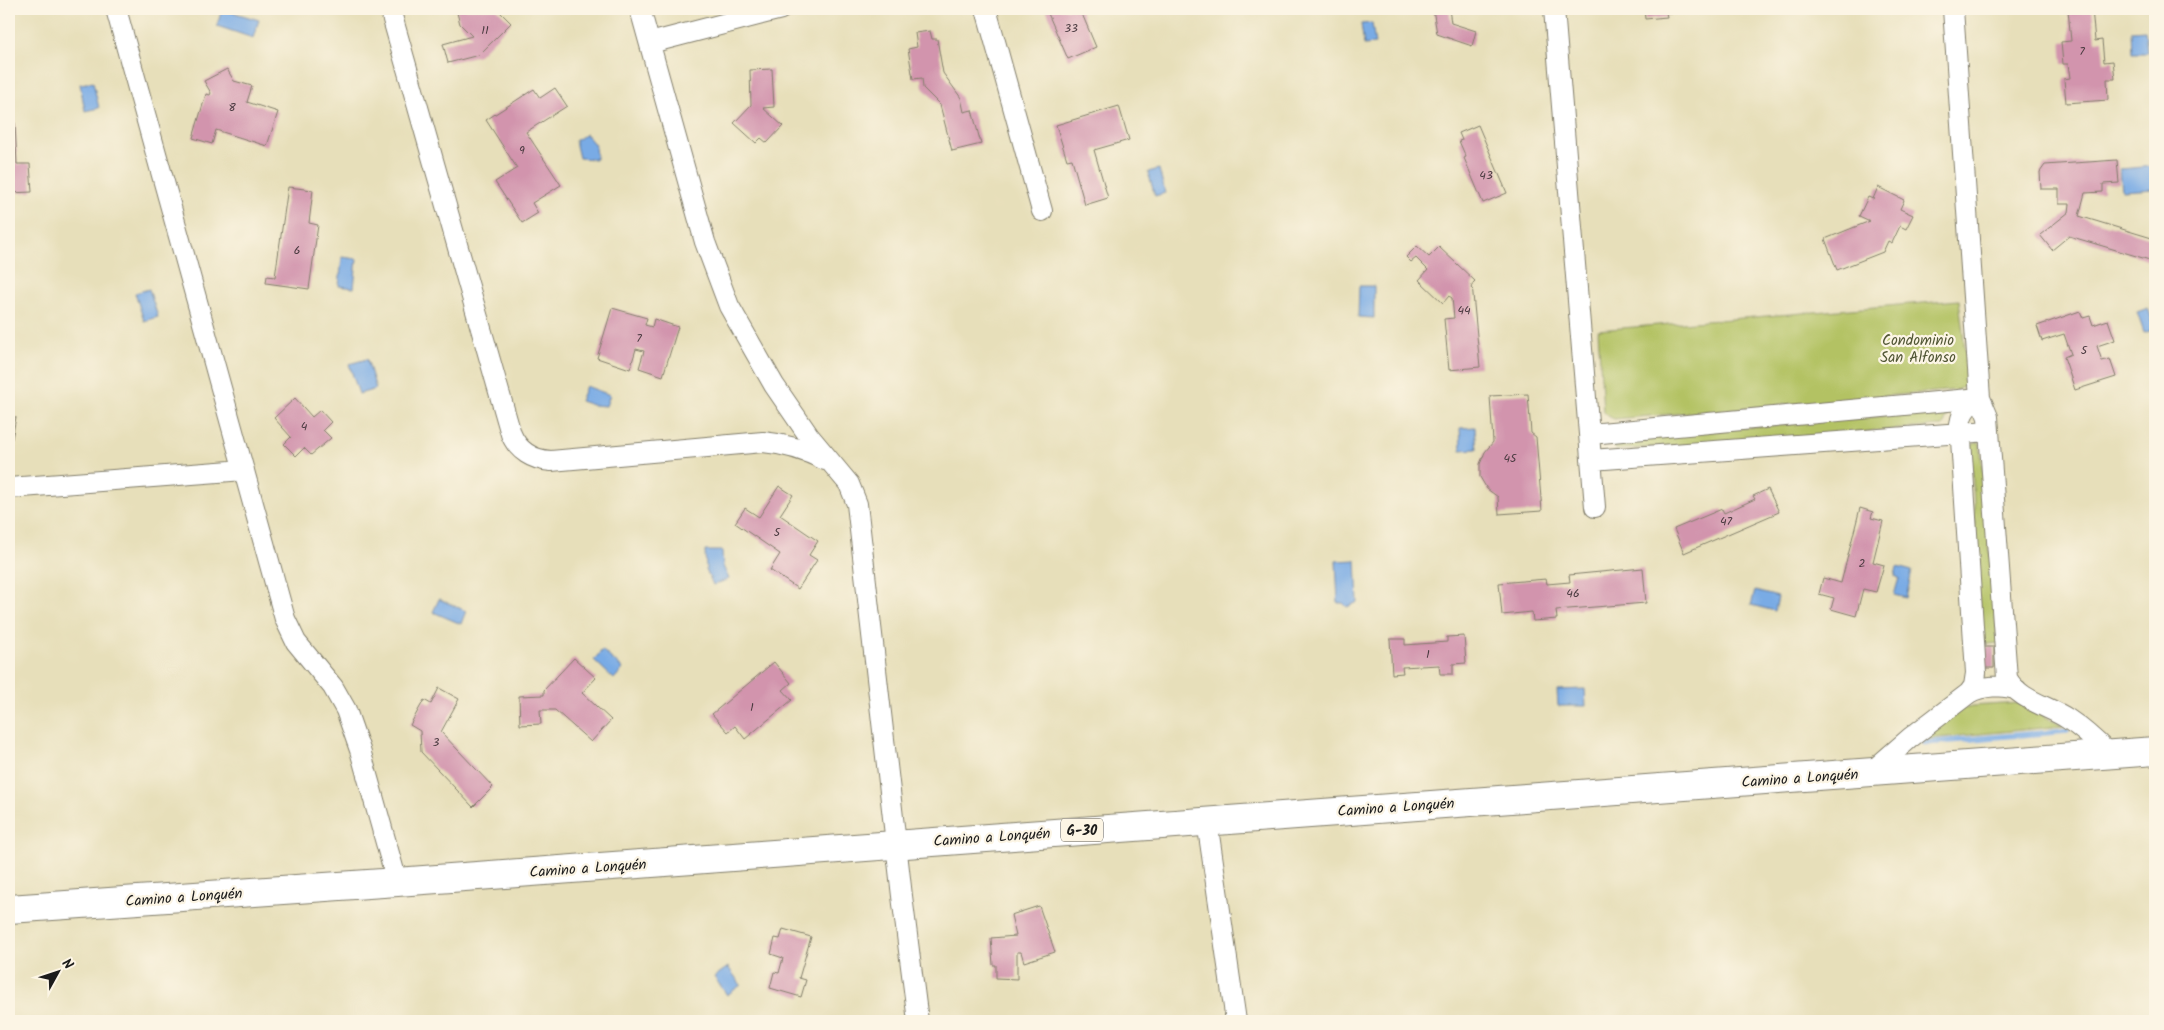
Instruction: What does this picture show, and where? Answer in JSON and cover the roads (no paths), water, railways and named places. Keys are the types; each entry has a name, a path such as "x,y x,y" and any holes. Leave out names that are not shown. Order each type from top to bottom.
{"main road":[{"name":"Camino a Lonquén","path":"9,909 397,882 2155,751"}],"street":[{"path":"116,9 285,619 296,642 333,686 346,710 358,741 397,882"},
{"path":"390,9 511,434 518,446 537,459 551,461 763,442 784,444 802,449 832,463"},
{"path":"640,9 716,277 729,306 774,385 809,436 849,484 857,504 918,1021"},
{"path":"650,43 781,9"},
{"path":"986,9 1042,211"},
{"path":"1554,9 1590,434 1594,507"},
{"path":"1953,9 1980,398 1988,416 2005,659 2008,678 2017,690"},
{"path":"1590,434 1980,398"},
{"path":"1969,693 1974,686 1976,673 1960,424 1963,412 1969,404 1980,398"},
{"path":"1591,460 1989,431"},
{"path":"9,488 244,470"},
{"path":"1871,772 1910,738 1969,693 1979,689 2006,687 2017,690 2066,717 2086,732 2109,754"},
{"path":"1207,821 1236,1021"}],"water":[{"path":"222,9 259,20 253,38 217,26"},
{"path":"1372,23 1375,44 1364,45 1361,24"},
{"path":"2145,30 2147,53 2132,53 2131,31"},
{"path":"93,82 99,108 85,111 80,84"},
{"path":"586,134 595,145 596,159 579,158 575,141"},
{"path":"2155,166 2155,189 2122,191 2120,169"},
{"path":"1159,169 1165,193 1155,196 1148,172"},
{"path":"342,257 357,259 354,288 339,286"},
{"path":"1359,286 1374,286 1374,318 1358,317"},
{"path":"149,289 158,317 144,321 135,293"},
{"path":"2148,308 2155,329 2144,333 2137,312"},
{"path":"367,359 376,389 359,394 349,364"},
{"path":"586,386 610,395 606,406 592,405 580,401"},
{"path":"1475,427 1477,449 1461,450 1460,428"},
{"path":"705,551 722,551 723,566 729,579 713,585 706,569"},
{"path":"1356,560 1358,602 1347,607 1343,603 1338,603 1336,561"},
{"path":"1897,567 1912,571 1906,598 1894,595 1899,578 1895,576"},
{"path":"1755,591 1778,597 1775,611 1751,605"},
{"path":"439,599 466,611 461,624 433,612"},
{"path":"602,650 623,669 614,679 594,660"},
{"path":"1585,689 1586,706 1558,706 1557,690"},
{"path":"728,967 741,985 727,995 714,977"}],"waterway":[{"path":"1925,743 2067,731"}],"park label":[{"name":"Condominio San Alfonso","path":"1918,348"}]}
